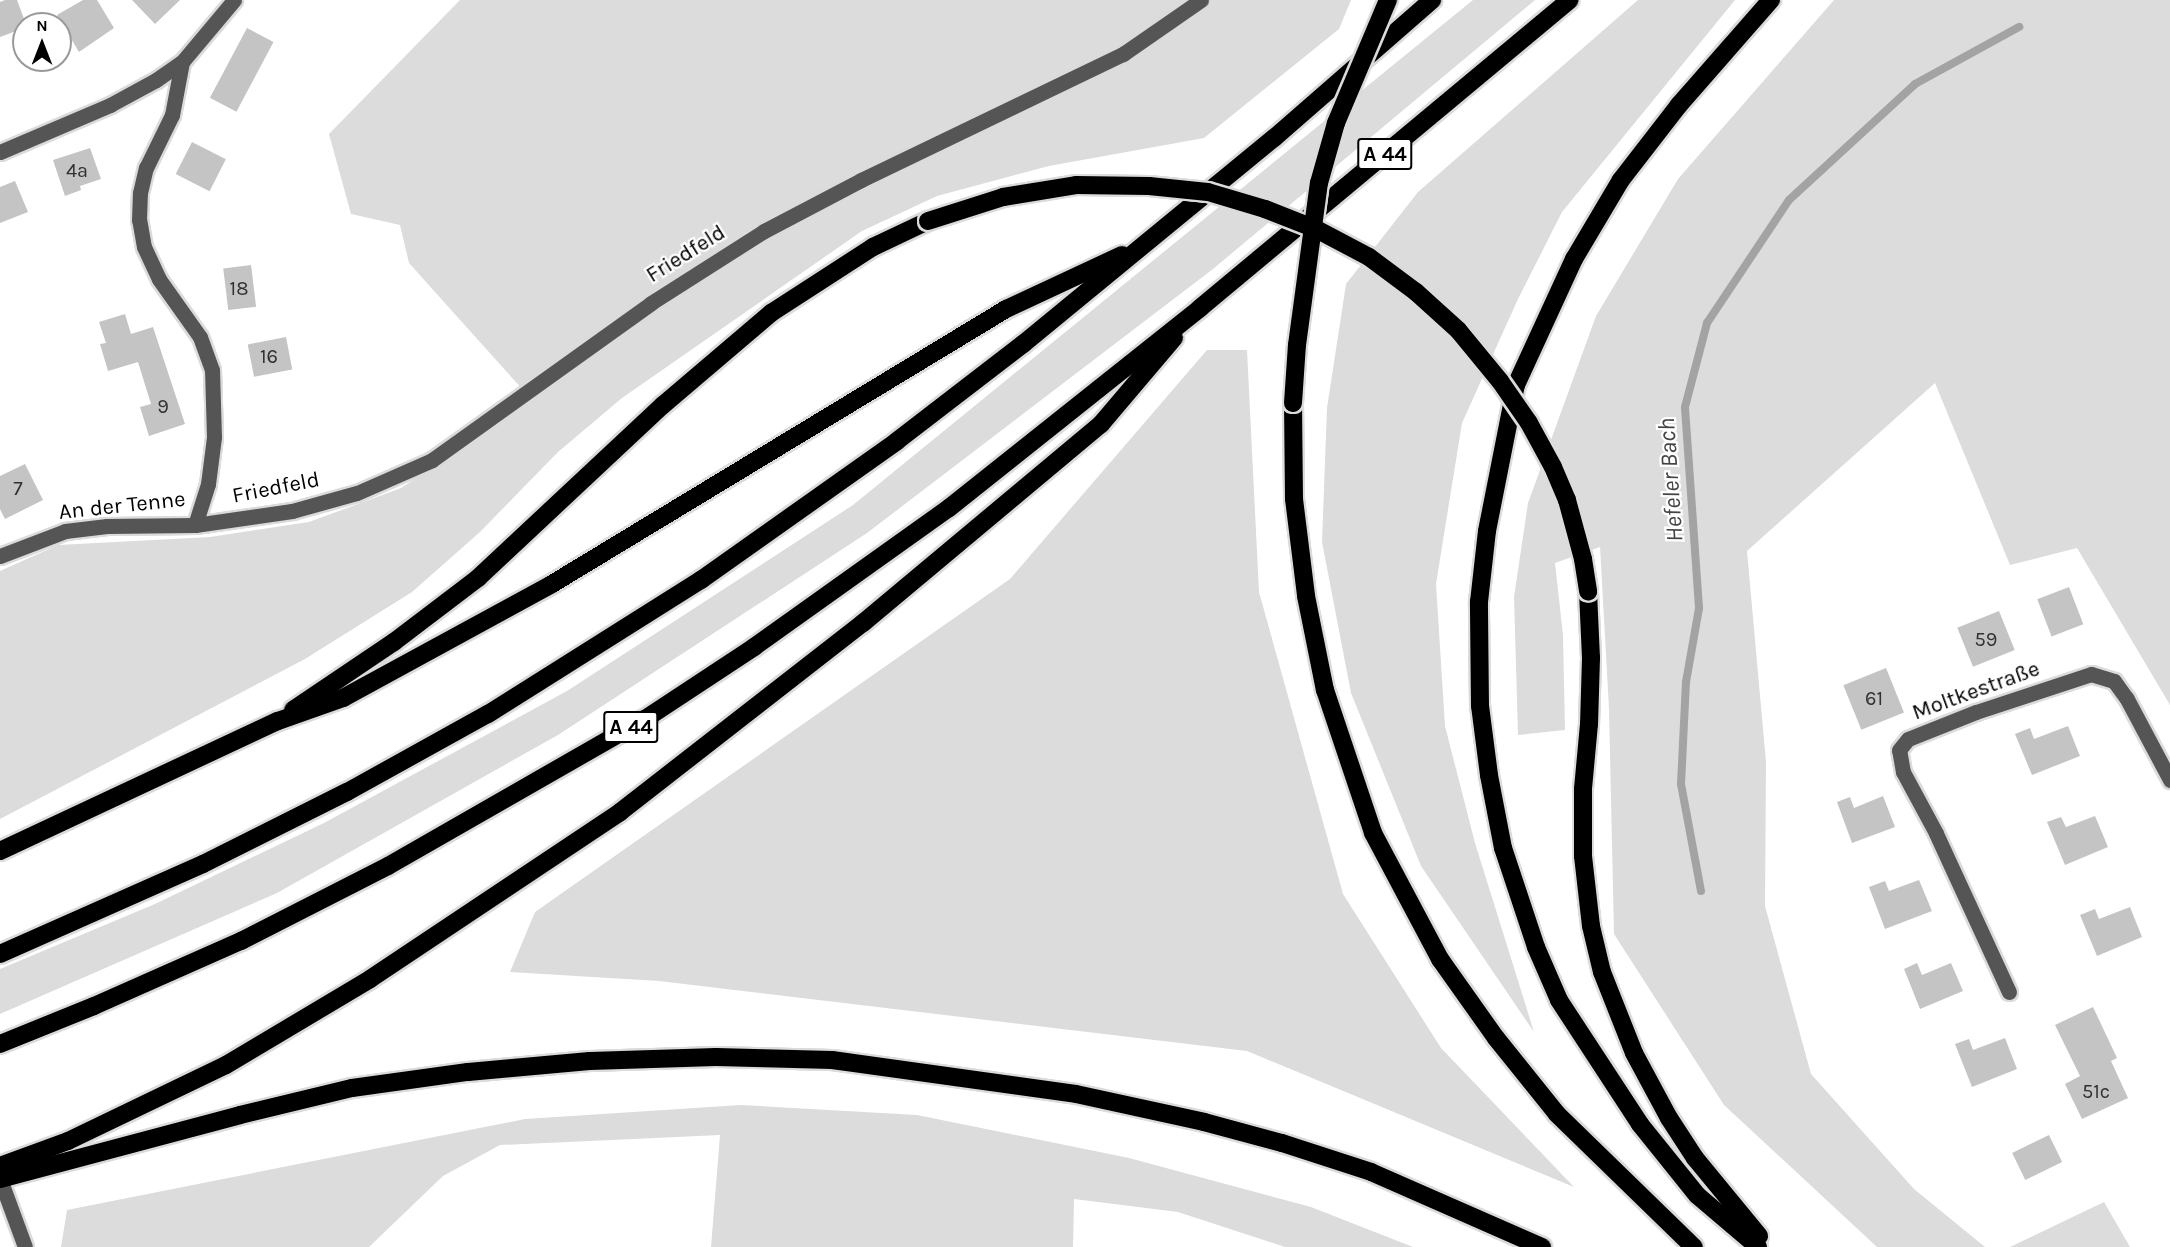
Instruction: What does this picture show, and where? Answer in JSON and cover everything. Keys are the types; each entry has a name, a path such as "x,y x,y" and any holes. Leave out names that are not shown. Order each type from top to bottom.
{"highway":[{"path":"1388,0 1336,123 1319,183 1296,345 1293,403 1294,499 1306,596 1325,690 1373,833 1440,959 1496,1038 1557,1114 1694,1247"},
{"path":"0,954 203,864 347,792 488,714 595,648 750,546 897,441 1148,243 1274,138 1432,0"},
{"name":"A 44","path":"0,1044 94,1006 241,941 388,866 645,719 754,647 950,508 1200,308 1570,0"},
{"path":"1758,1247 1697,1195 1640,1124 1559,1000 1540,957 1503,848 1488,775 1480,706 1479,602 1486,531 1516,385 1574,259 1621,180 1679,105 1771,0"},
{"path":"278,721 330,683 394,642 478,578 663,405 771,313 873,248 928,221 1003,197 1113,183 1208,192 1265,209 1316,229 1369,257 1416,292 1458,330 1494,373 1529,423 1553,467 1567,500 1588,592 1591,658 1589,724 1582,789 1583,856 1591,926 1602,972 1634,1053 1669,1118 1695,1158 1768,1247"},
{"path":"0,851 278,721 343,698 552,584 1006,309 1148,243"},
{"path":"0,1166 68,1141 226,1065 370,979 620,812 863,623 1101,424 1200,308"},
{"path":"0,1179 240,1115 352,1088 468,1072 590,1061 716,1057 832,1060 1076,1094 1204,1122 1282,1143 1371,1172 1542,1247"}],"street":[{"path":"0,152 110,105 156,80 182,62 234,0"},
{"name":"Friedfeld","path":"195,525 292,511 357,493 432,460 651,303 764,231 861,180 1123,54 1201,0"},
{"name":"An der Tenne","path":"0,556 65,531 107,526 195,525 208,484 214,437 212,370 200,337 159,279 144,247 139,220 140,193 146,168 172,115 182,62"},
{"name":"Moltkestraße","path":"2009,992 1936,833 1903,772 1899,750 1908,740 1976,712 2091,674 2114,681 2127,699 2170,780"},
{"path":"0,1179 25,1247"}],"shaded area":[{"path":"460,0 1351,0 1339,29 1204,138 1049,166 937,196 862,231 622,398 558,452 480,532 412,592 305,659 0,819 0,571 58,545 210,537 309,522 401,488 533,401 409,263 400,225 351,214 329,134"},
{"path":"1473,0 1535,0 1213,269 867,533 558,735 277,893 0,1014 0,969 155,904 324,823 567,691 853,505"},
{"path":"1638,0 1735,0 1562,212 1518,299 1462,423 1436,584 1445,726 1475,843 1534,1032 1421,866 1351,693 1322,542 1327,408 1346,284 1418,192"},
{"path":"1834,0 2170,0 2170,705 2077,548 2010,565 1935,383 1747,551 1766,762 1765,906 1811,1074 1914,1189 1985,1247 1877,1247 1724,1105 1614,934 1609,709 1600,547 1555,563 1563,635 1565,730 1518,735 1514,597 1528,503 1596,316 1678,179"},
{"path":"1207,350 1247,350 1259,592 1343,894 1441,1048 1574,1187 1247,1051 659,981 510,972 535,912 1010,579"},
{"path":"741,1105 917,1115 1129,1158 1311,1207 1413,1247 1285,1247 1178,1212 1074,1199 1073,1247 711,1247 720,1135 500,1145 443,1176 369,1247 61,1247 67,1210 525,1119"},
{"path":"2104,1202 2130,1247 2010,1247"}],"building":[{"path":"17,0 22,12 12,12 12,32 0,37 0,2"},
{"path":"83,0 97,0 114,28 79,52 72,40 72,12 62,12"},
{"path":"132,0 180,0 155,24"},
{"path":"247,28 273,42 236,112 210,98"},
{"path":"192,142 226,159 210,191 176,174"},
{"path":"90,148 101,179 80,186 81,190 65,196 53,160"},
{"path":"15,181 28,212 0,223 0,187"},
{"path":"251,265 256,307 228,310 223,268"},
{"path":"125,314 131,334 153,327 185,424 149,436 140,407 151,404 138,362 108,371 100,344 106,343 99,322"},
{"path":"286,337 292,369 254,377 248,344"},
{"path":"25,464 43,500 5,519 0,509 0,476"},
{"path":"2069,587 2083,624 2052,637 2037,599"},
{"path":"1999,611 2015,650 1973,667 1957,628"},
{"path":"1886,668 1904,713 1861,730 1843,685"},
{"path":"2068,726 2080,756 2032,775 2015,734 2030,728 2034,739"},
{"path":"1883,796 1895,827 1852,843 1837,802 1850,797 1854,808"},
{"path":"2095,816 2108,847 2065,865 2047,822 2061,817 2066,827"},
{"path":"1919,880 1932,911 1885,929 1869,887 1885,881 1889,891"},
{"path":"2130,907 2142,937 2097,956 2080,915 2095,909 2099,919"},
{"path":"1917,963 1922,975 1951,963 1963,991 1920,1009 1904,969"},
{"path":"2093,1007 2117,1058 2111,1061 2128,1098 2082,1119 2065,1084 2080,1076 2055,1025"},
{"path":"2005,1038 2017,1069 1972,1087 1955,1044 1969,1039 1973,1050"},
{"path":"2049,1135 2062,1162 2025,1180 2012,1153"}],"waterway":[{"name":"Hefeler Bach","path":"1701,891 1681,784 1686,682 1699,608 1685,407 1707,323 1789,200 1915,84 2019,27"}]}
